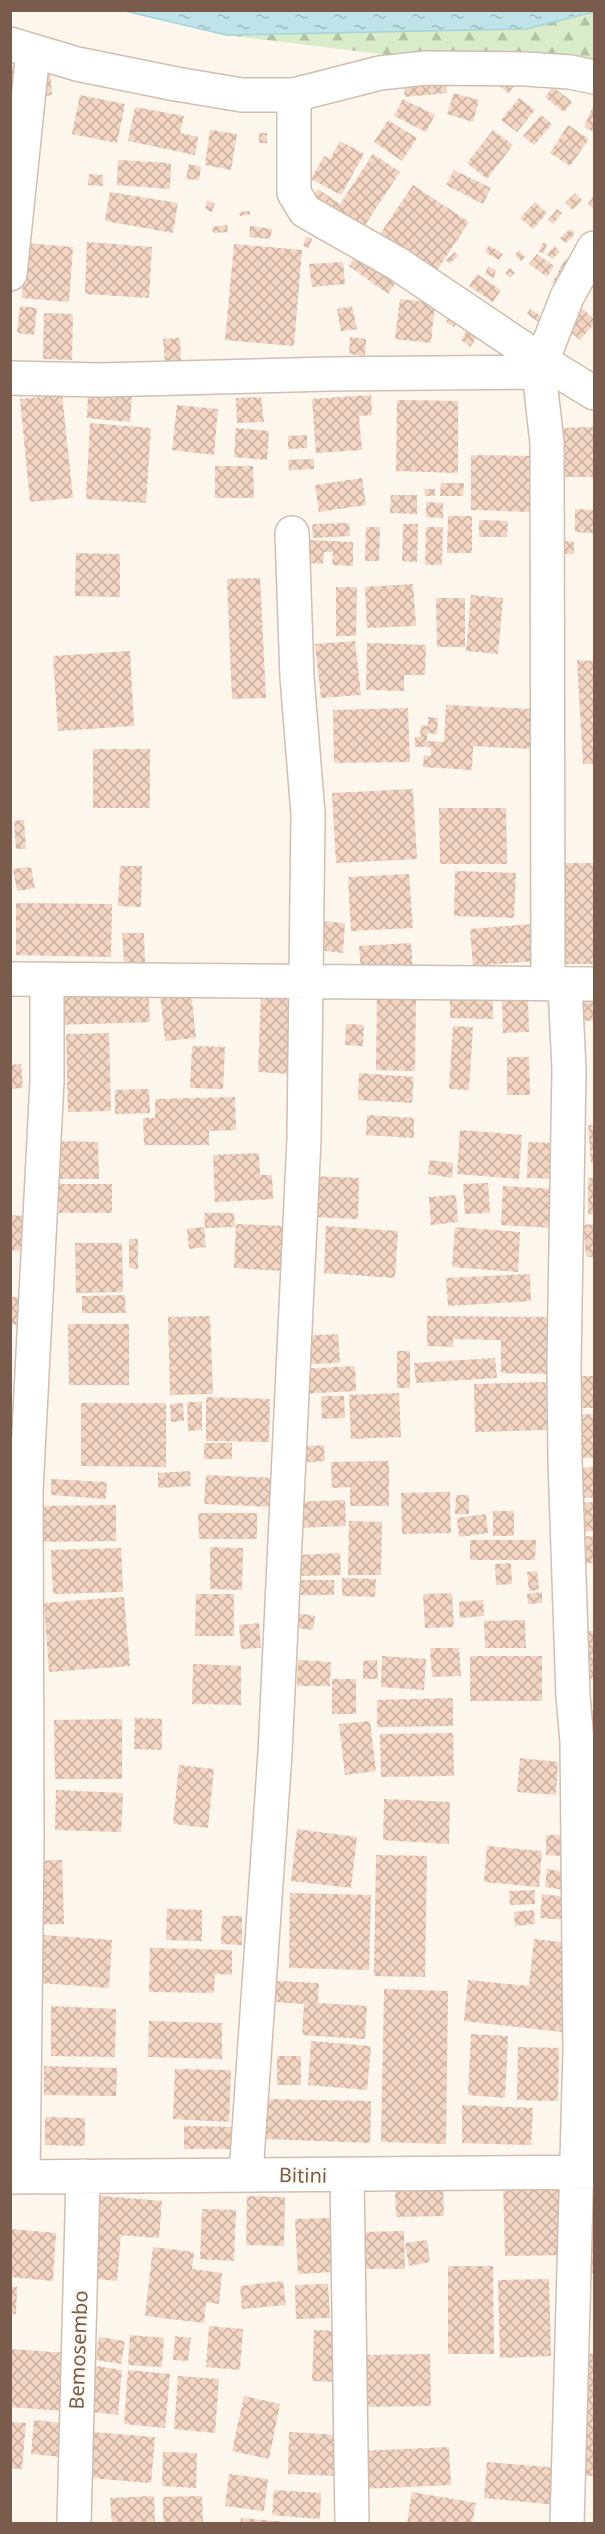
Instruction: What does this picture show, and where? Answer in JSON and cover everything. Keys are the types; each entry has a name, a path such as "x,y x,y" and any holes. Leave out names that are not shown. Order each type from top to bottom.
{"street":[{"path":"10,274 22,48 78,64 242,95 294,95 380,73 426,68 526,69 570,72 594,77"},
{"path":"294,95 294,193 305,211 398,264 540,367 594,393"},
{"path":"567,2523 586,2172 580,2050 577,1934 578,1822 565,1460 569,984 547,443 540,367 567,297 594,248"},
{"path":"10,378 101,380 540,367"},
{"path":"246,2174 276,1741 304,1139 308,814 297,677 291,533"},
{"path":"10,979 569,984"},
{"path":"17,2177 27,1840 18,1491 47,1081 46,980"},
{"name":"Bitini","path":"17,2177 586,2172"},
{"path":"347,2175 352,2523"},
{"name":"Bemosembo","path":"74,2523 83,2176"}],"green space":[{"path":"594,12 594,80 226,35 526,29"}],"water":[{"path":"594,10 594,12 526,29 226,35 125,11"}],"building":[{"path":"10,66 21,67 20,94 10,93"},
{"path":"50,69 52,95 45,96 42,70"},
{"path":"446,76 447,93 405,97 403,80"},
{"path":"497,84 515,85 508,93"},
{"path":"553,87 572,102 564,112 545,97"},
{"path":"454,93 479,100 473,122 447,114"},
{"path":"80,95 125,104 117,143 72,134"},
{"path":"519,98 535,110 517,132 501,120"},
{"path":"403,99 435,115 426,132 394,116"},
{"path":"594,104 594,132 584,127"},
{"path":"135,107 184,116 180,133 198,137 195,155 128,141"},
{"path":"541,115 552,124 534,145 523,136"},
{"path":"388,120 417,138 402,161 374,142"},
{"path":"568,125 589,139 570,166 550,153"},
{"path":"210,130 237,134 231,170 205,165"},
{"path":"493,130 513,145 487,179 467,163"},
{"path":"259,133 267,133 267,143 259,143"},
{"path":"340,141 364,154 341,195 311,179 324,156 330,159"},
{"path":"373,154 400,172 357,237 308,204 318,189 340,204"},
{"path":"118,160 171,163 170,189 117,185"},
{"path":"189,164 201,167 199,180 186,179"},
{"path":"454,170 491,188 483,204 446,185"},
{"path":"89,174 103,175 103,186 88,185"},
{"path":"413,185 469,222 436,272 380,234"},
{"path":"110,192 178,203 173,233 105,221"},
{"path":"575,193 582,200 573,210 565,203"},
{"path":"594,195 594,206 593,208 588,204"},
{"path":"207,201 215,203 212,212 205,209"},
{"path":"535,202 547,213 533,229 520,218"},
{"path":"557,209 562,213 553,224 548,220"},
{"path":"250,211 250,215 240,216 239,212"},
{"path":"227,225 228,232 213,233 212,227"},
{"path":"250,226 272,229 270,239 249,237"},
{"path":"570,229 575,234 566,243 560,238"},
{"path":"306,237 312,239 309,248 303,246"},
{"path":"87,242 152,247 149,298 85,294"},
{"path":"26,243 73,247 69,302 22,298"},
{"path":"543,243 547,244 544,253 539,252"},
{"path":"234,244 302,250 294,346 225,340"},
{"path":"489,245 503,254 499,260 485,252"},
{"path":"555,246 560,252 552,259 547,254"},
{"path":"360,250 399,278 388,294 349,266"},
{"path":"519,250 525,257 521,261 515,255"},
{"path":"455,252 458,256 449,264 446,260"},
{"path":"537,254 554,266 547,277 529,264"},
{"path":"566,258 574,263 560,287 552,283"},
{"path":"343,262 345,284 312,287 309,264"},
{"path":"488,267 496,270 494,278 485,274"},
{"path":"510,268 515,273 510,278 505,273"},
{"path":"477,274 501,290 493,302 469,286"},
{"path":"400,299 435,303 431,343 395,339"},
{"path":"576,303 594,319 594,324 580,340 559,322"},
{"path":"20,306 37,308 34,335 17,333"},
{"path":"352,306 357,329 341,331 337,309"},
{"path":"530,309 544,318 540,323 527,314"},
{"path":"44,313 73,314 72,360 43,359"},
{"path":"451,314 460,320 454,327 446,322"},
{"path":"473,321 483,328 470,347 461,340"},
{"path":"350,337 366,339 365,356 349,354"},
{"path":"180,338 181,362 165,363 163,339"},
{"path":"88,394 132,397 130,422 87,418"},
{"path":"62,395 73,498 30,502 20,399"},
{"path":"371,395 372,415 359,416 362,450 316,453 312,399"},
{"path":"261,397 264,422 237,423 236,398"},
{"path":"397,400 458,401 458,473 396,471"},
{"path":"177,405 218,409 214,455 172,450"},
{"path":"90,423 151,428 146,503 86,499"},
{"path":"594,427 593,477 561,477 559,428"},
{"path":"236,428 269,431 267,460 234,457"},
{"path":"307,435 307,448 288,449 288,436"},
{"path":"471,455 535,456 534,512 471,510"},
{"path":"314,459 314,469 289,470 288,460"},
{"path":"215,466 253,466 254,498 215,498"},
{"path":"362,478 366,505 319,512 315,485"},
{"path":"441,483 464,483 463,496 440,496"},
{"path":"424,489 435,489 435,496 425,496"},
{"path":"391,495 417,495 417,514 390,513"},
{"path":"426,502 443,503 443,518 426,517"},
{"path":"575,509 593,510 593,533 575,532"},
{"path":"448,516 472,516 472,553 447,553"},
{"path":"479,520 508,521 507,537 479,537"},
{"path":"349,523 350,536 313,538 312,524"},
{"path":"403,524 418,524 417,562 402,561"},
{"path":"366,527 380,527 379,561 365,561"},
{"path":"426,527 443,527 442,565 425,565"},
{"path":"308,540 353,542 353,566 332,565 333,552 324,552 323,564 307,563"},
{"path":"562,541 574,542 574,554 561,554"},
{"path":"76,553 120,554 120,597 75,596"},
{"path":"260,578 266,698 232,699 227,579"},
{"path":"413,584 416,626 367,628 365,587"},
{"path":"336,587 357,587 356,636 336,636"},
{"path":"471,595 503,598 498,654 466,651"},
{"path":"436,598 465,598 465,647 437,647"},
{"path":"355,641 361,695 321,698 315,644"},
{"path":"367,643 426,645 425,675 404,675 404,691 366,690"},
{"path":"130,651 134,726 58,731 53,656"},
{"path":"577,660 594,661 594,764 583,764"},
{"path":"446,705 533,709 531,749 473,746 472,770 423,767 424,755 431,756 431,747 415,747 415,737 420,737 421,725 428,726 428,717 438,718 437,734 427,733 427,741 444,742"},
{"path":"408,708 410,762 334,763 333,710"},
{"path":"93,749 150,749 150,808 93,808"},
{"path":"413,789 417,859 336,863 332,793"},
{"path":"439,808 506,808 507,864 440,864"},
{"path":"24,820 26,849 16,849 14,821"},
{"path":"560,863 594,863 594,964 560,964"},
{"path":"120,866 142,866 141,907 118,906"},
{"path":"31,867 35,888 17,891 13,869"},
{"path":"455,871 516,873 514,918 454,916"},
{"path":"409,874 413,928 351,931 348,877"},
{"path":"16,903 112,904 111,957 16,955"},
{"path":"320,921 345,923 343,953 318,950"},
{"path":"531,924 534,961 473,966 470,929"},
{"path":"122,933 144,933 145,962 124,963"},
{"path":"411,943 413,969 361,972 359,946"},
{"path":"148,984 150,1022 56,1025 54,988"},
{"path":"191,991 196,1038 165,1041 160,994"},
{"path":"577,993 594,994 594,1021 576,1020"},
{"path":"261,995 297,996 294,1074 258,1072"},
{"path":"377,995 416,996 415,1071 376,1070"},
{"path":"450,996 493,998 493,1019 450,1018"},
{"path":"502,998 528,998 529,1032 503,1033"},
{"path":"346,1024 364,1025 363,1046 345,1045"},
{"path":"453,1026 473,1027 469,1090 449,1089"},
{"path":"109,1033 111,1111 68,1112 66,1034"},
{"path":"192,1046 225,1047 223,1089 190,1088"},
{"path":"507,1057 529,1057 530,1095 507,1095"},
{"path":"21,1064 23,1088 10,1089 10,1065"},
{"path":"359,1073 414,1077 412,1103 358,1100"},
{"path":"149,1089 150,1113 115,1114 115,1090"},
{"path":"235,1097 236,1130 209,1131 209,1145 144,1145 143,1118 155,1118 155,1099"},
{"path":"367,1115 414,1118 414,1138 366,1135"},
{"path":"588,1125 594,1125 594,1163 591,1163"},
{"path":"460,1130 522,1135 519,1179 457,1174"},
{"path":"59,1141 98,1142 99,1179 60,1179"},
{"path":"528,1142 555,1143 554,1179 527,1178"},
{"path":"259,1153 260,1175 272,1175 273,1199 215,1202 213,1155"},
{"path":"430,1160 453,1163 452,1178 428,1174"},
{"path":"313,1176 359,1178 358,1219 312,1217"},
{"path":"588,1178 594,1178 594,1214 588,1214"},
{"path":"488,1183 490,1213 465,1214 463,1184"},
{"path":"59,1184 112,1184 112,1213 59,1213"},
{"path":"503,1186 554,1189 553,1228 501,1225"},
{"path":"456,1195 458,1222 431,1225 429,1197"},
{"path":"204,1213 234,1213 235,1227 205,1228"},
{"path":"10,1215 27,1216 25,1251 10,1250"},
{"path":"236,1224 284,1226 282,1271 234,1268"},
{"path":"594,1224 594,1257 586,1257 583,1225"},
{"path":"326,1226 398,1231 395,1278 324,1273"},
{"path":"204,1227 206,1247 189,1249 187,1229"},
{"path":"455,1227 520,1232 518,1272 452,1267"},
{"path":"129,1239 138,1239 138,1269 129,1268"},
{"path":"75,1243 122,1243 123,1292 76,1293"},
{"path":"530,1274 531,1301 448,1306 446,1278"},
{"path":"125,1295 126,1313 82,1313 82,1296"},
{"path":"10,1297 23,1297 24,1324 10,1325"},
{"path":"210,1316 213,1394 170,1395 168,1317"},
{"path":"427,1316 554,1317 554,1374 501,1373 501,1340 453,1339 453,1347 427,1346"},
{"path":"68,1324 129,1324 129,1385 69,1385"},
{"path":"338,1334 340,1363 301,1364 300,1336"},
{"path":"397,1351 410,1351 410,1388 397,1388"},
{"path":"495,1358 497,1378 416,1383 414,1363"},
{"path":"355,1366 356,1391 300,1394 298,1369"},
{"path":"580,1376 594,1376 594,1408 580,1408"},
{"path":"546,1382 547,1430 475,1432 474,1384"},
{"path":"399,1393 401,1437 351,1439 349,1395"},
{"path":"321,1396 344,1396 345,1418 322,1419"},
{"path":"206,1397 270,1399 269,1442 206,1441"},
{"path":"187,1402 202,1402 202,1430 188,1431"},
{"path":"81,1403 166,1403 166,1467 81,1466"},
{"path":"183,1403 184,1421 171,1422 170,1404"},
{"path":"594,1414 594,1458 574,1458 573,1415"},
{"path":"204,1443 232,1443 232,1459 204,1459"},
{"path":"324,1445 325,1461 298,1463 297,1447"},
{"path":"389,1461 389,1506 350,1506 350,1487 332,1488 331,1462"},
{"path":"594,1467 594,1497 575,1499 573,1469"},
{"path":"190,1471 191,1486 158,1488 158,1473"},
{"path":"206,1475 275,1478 274,1507 204,1504"},
{"path":"51,1479 107,1482 106,1499 51,1495"},
{"path":"450,1492 451,1533 402,1534 401,1493"},
{"path":"456,1495 469,1495 469,1514 455,1514"},
{"path":"345,1500 346,1526 296,1528 294,1502"},
{"path":"594,1502 594,1531 575,1532 574,1503"},
{"path":"116,1505 116,1541 34,1542 33,1506"},
{"path":"493,1511 514,1511 514,1536 493,1536"},
{"path":"198,1513 257,1513 257,1539 199,1539"},
{"path":"486,1514 488,1533 459,1537 457,1518"},
{"path":"349,1521 382,1522 381,1575 348,1575"},
{"path":"594,1536 594,1563 579,1563 578,1537"},
{"path":"470,1540 536,1540 535,1560 470,1560"},
{"path":"210,1547 243,1548 242,1590 210,1589"},
{"path":"121,1548 123,1592 53,1594 51,1550"},
{"path":"340,1553 341,1575 299,1576 298,1555"},
{"path":"511,1563 512,1584 496,1585 495,1564"},
{"path":"537,1571 539,1590 529,1591 527,1572"},
{"path":"342,1578 376,1579 375,1597 342,1596"},
{"path":"301,1580 334,1580 334,1595 301,1595"},
{"path":"542,1592 542,1603 528,1604 527,1594"},
{"path":"452,1593 454,1627 425,1628 423,1594"},
{"path":"196,1594 234,1594 234,1636 195,1636"},
{"path":"124,1597 130,1666 49,1672 44,1603"},
{"path":"483,1600 484,1616 460,1618 459,1602"},
{"path":"297,1613 315,1616 313,1630 295,1628"},
{"path":"525,1620 526,1648 485,1648 484,1621"},
{"path":"259,1623 261,1648 241,1649 239,1625"},
{"path":"577,1631 594,1631 594,1679 577,1679"},
{"path":"430,1648 459,1648 461,1676 432,1677"},
{"path":"382,1656 426,1659 424,1690 381,1687"},
{"path":"470,1656 542,1656 542,1701 470,1701"},
{"path":"298,1660 331,1662 330,1686 297,1686"},
{"path":"377,1660 378,1679 363,1679 363,1661"},
{"path":"193,1664 241,1666 241,1705 192,1704"},
{"path":"332,1679 356,1679 356,1714 332,1714"},
{"path":"453,1698 453,1726 377,1727 377,1700"},
{"path":"586,1711 594,1711 594,1740 586,1740"},
{"path":"135,1718 162,1719 162,1750 134,1749"},
{"path":"122,1719 122,1779 55,1779 54,1720"},
{"path":"370,1721 376,1771 345,1775 339,1724"},
{"path":"453,1733 454,1776 381,1777 380,1734"},
{"path":"520,1758 558,1762 556,1795 517,1792"},
{"path":"179,1765 214,1769 208,1828 173,1824"},
{"path":"56,1790 123,1793 121,1832 55,1830"},
{"path":"384,1799 450,1802 449,1844 383,1840"},
{"path":"297,1829 357,1837 351,1888 291,1881"},
{"path":"546,1835 567,1835 567,1856 546,1855"},
{"path":"487,1846 542,1851 539,1887 484,1882"},
{"path":"376,1855 427,1856 425,1977 374,1976"},
{"path":"62,1860 64,1924 30,1925 28,1861"},
{"path":"547,1869 568,1872 566,1890 545,1887"},
{"path":"535,1890 535,1904 510,1905 509,1891"},
{"path":"290,1893 371,1895 369,1970 289,1968"},
{"path":"542,1894 566,1897 564,1920 540,1918"},
{"path":"167,1909 202,1910 202,1941 166,1940"},
{"path":"534,1910 535,1924 515,1926 514,1912"},
{"path":"222,1916 242,1916 242,1945 221,1944"},
{"path":"43,1935 112,1940 109,1988 39,1983"},
{"path":"534,1939 571,1943 562,2032 464,2021 468,1980 529,1986"},
{"path":"150,1948 232,1950 232,1975 215,1974 214,1993 149,1992"},
{"path":"275,1981 319,1983 318,2003 367,2006 365,2039 302,2035 304,2004 274,2002"},
{"path":"384,1989 448,1991 446,2144 381,2142"},
{"path":"51,2006 116,2009 115,2057 51,2056"},
{"path":"149,2021 222,2023 222,2059 148,2057"},
{"path":"471,2034 508,2036 505,2098 468,2095"},
{"path":"311,2041 371,2046 367,2090 308,2085"},
{"path":"518,2047 559,2048 558,2101 517,2100"},
{"path":"277,2056 301,2056 301,2085 277,2085"},
{"path":"44,2066 117,2068 116,2096 44,2095"},
{"path":"175,2069 231,2070 229,2122 173,2119"},
{"path":"267,2099 371,2101 370,2143 266,2139"},
{"path":"462,2105 533,2108 531,2145 462,2143"},
{"path":"45,2117 85,2118 85,2146 45,2145"},
{"path":"184,2126 238,2127 237,2149 184,2149"},
{"path":"566,2180 567,2255 505,2256 503,2181"},
{"path":"443,2187 444,2216 396,2217 395,2188"},
{"path":"586,2188 594,2188 594,2273 585,2273"},
{"path":"91,2195 162,2201 159,2238 121,2235 117,2281 85,2278"},
{"path":"247,2196 285,2197 284,2246 246,2245"},
{"path":"202,2209 236,2210 234,2261 200,2259"},
{"path":"331,2218 333,2272 298,2274 295,2219"},
{"path":"10,2229 56,2233 53,2281 10,2277"},
{"path":"404,2231 405,2269 359,2269 358,2232"},
{"path":"427,2240 430,2262 409,2266 405,2243"},
{"path":"153,2247 194,2252 192,2269 222,2273 219,2304 206,2302 204,2323 145,2316"},
{"path":"448,2266 493,2266 494,2354 448,2354"},
{"path":"549,2279 551,2356 500,2358 498,2280"},
{"path":"283,2281 286,2305 242,2309 240,2286"},
{"path":"328,2284 330,2318 296,2319 295,2285"},
{"path":"10,2287 17,2287 16,2314 10,2314"},
{"path":"209,2326 243,2329 240,2370 206,2367"},
{"path":"314,2330 340,2331 339,2382 312,2381"},
{"path":"130,2335 164,2338 162,2367 128,2365"},
{"path":"175,2336 191,2338 188,2361 173,2360"},
{"path":"99,2337 125,2341 121,2364 96,2360"},
{"path":"10,2349 68,2353 64,2411 10,2407"},
{"path":"430,2354 431,2406 366,2407 365,2355"},
{"path":"585,2354 594,2354 594,2476 584,2476"},
{"path":"95,2366 122,2370 118,2415 91,2412"},
{"path":"128,2370 170,2374 165,2428 124,2424"},
{"path":"178,2376 219,2379 215,2433 174,2429"},
{"path":"244,2396 280,2404 269,2459 232,2451"},
{"path":"34,2420 64,2423 61,2457 31,2454"},
{"path":"10,2422 26,2423 22,2469 10,2468"},
{"path":"92,2432 155,2437 151,2483 89,2478"},
{"path":"289,2432 338,2435 336,2476 288,2474"},
{"path":"449,2447 451,2485 362,2489 360,2451"},
{"path":"163,2452 197,2453 196,2488 162,2486"},
{"path":"487,2462 560,2468 557,2505 484,2498"},
{"path":"229,2474 268,2479 264,2511 225,2506"},
{"path":"274,2490 321,2493 320,2519 272,2515"},
{"path":"412,2492 476,2503 472,2524 407,2524"},
{"path":"154,2496 155,2524 112,2524 110,2498"},
{"path":"202,2496 203,2524 163,2524 163,2497"},
{"path":"241,2518 287,2522 287,2524 240,2524"}]}
